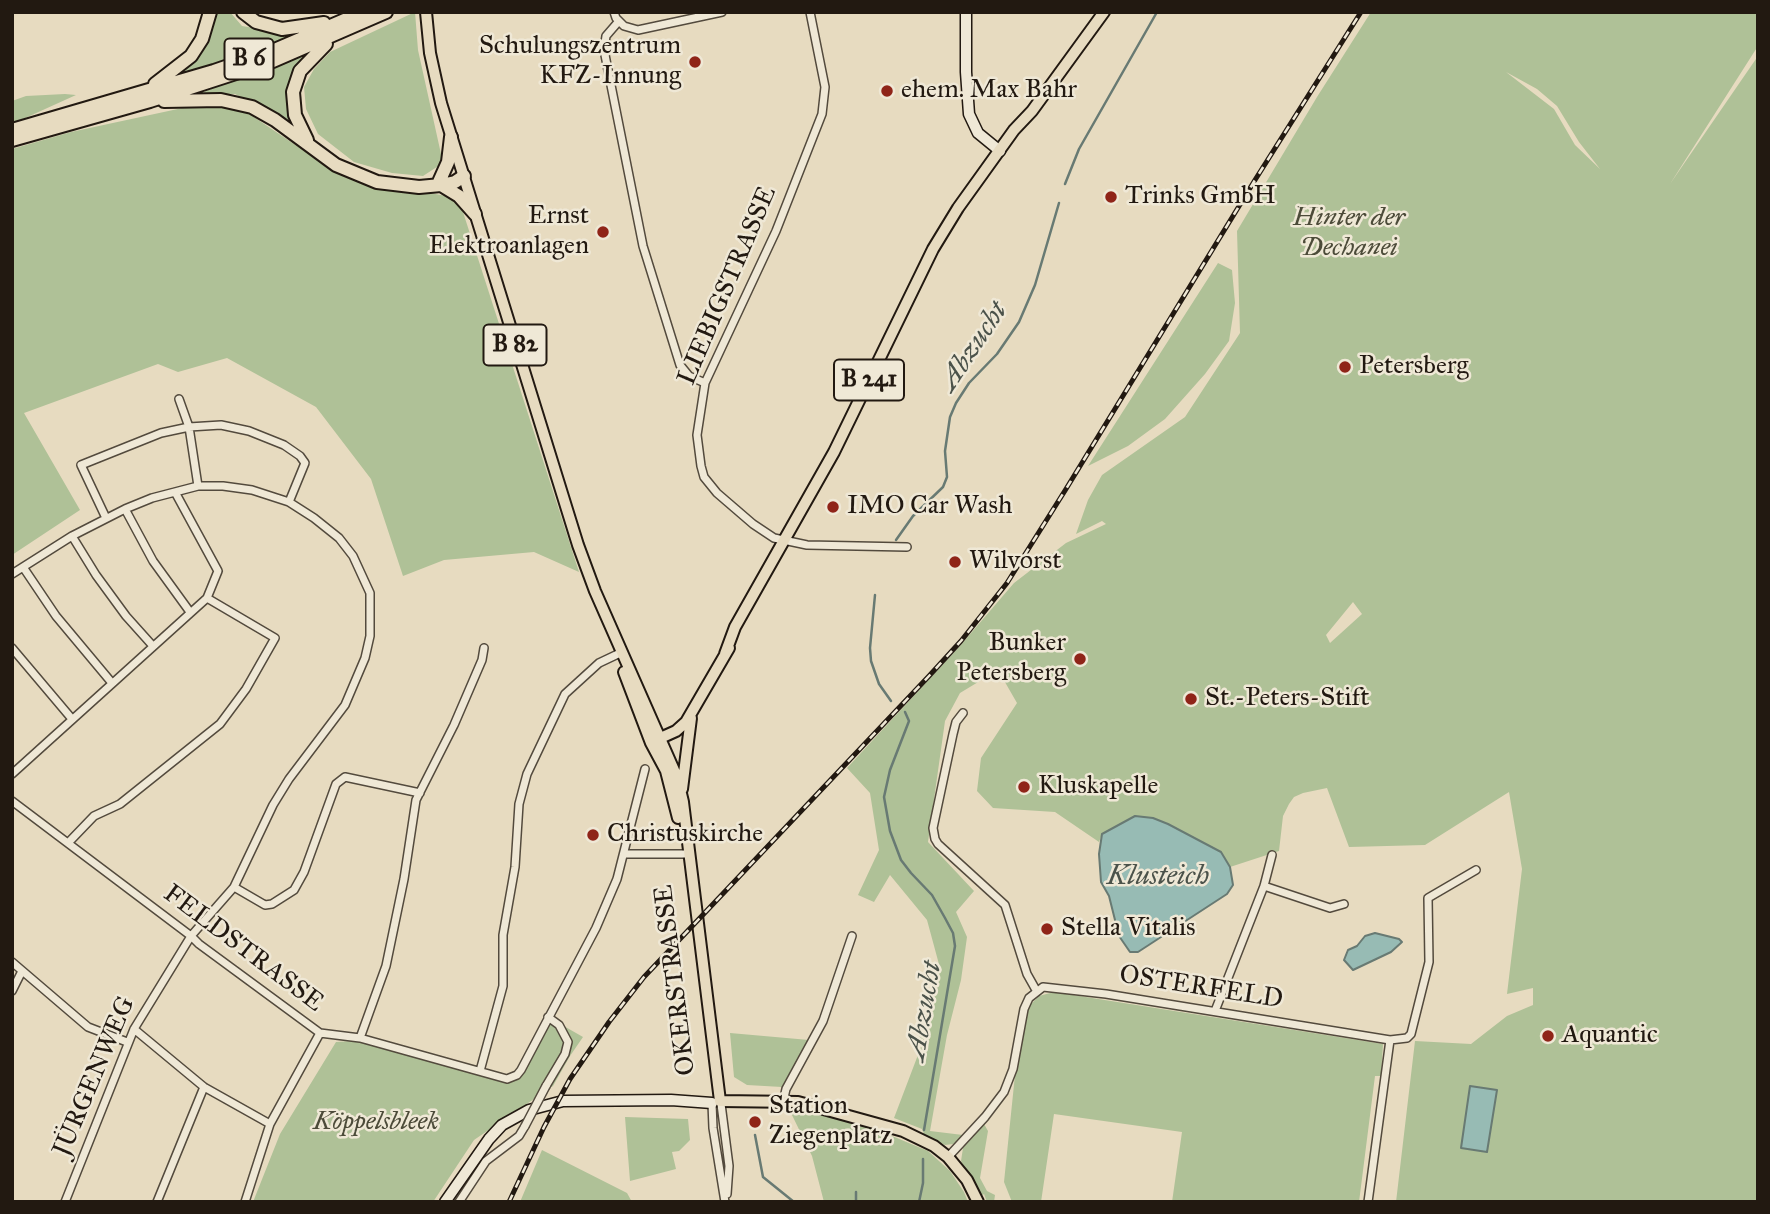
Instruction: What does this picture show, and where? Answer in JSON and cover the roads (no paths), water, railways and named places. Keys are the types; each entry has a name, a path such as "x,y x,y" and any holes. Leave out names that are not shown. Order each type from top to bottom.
{"highway":[{"name":"B 6","path":"147,97 191,56 202,39 210,12"},
{"name":"B 6","path":"243,12 256,22 282,29 357,15"},
{"name":"B 6","path":"12,140 273,61 386,12"},
{"name":"B 6","path":"12,130 147,97 263,54 357,15"},
{"path":"309,144 301,131 293,106 296,81 306,62 335,36"},
{"path":"147,97 212,99 243,104 263,112 336,165 363,177 406,187 437,184 464,176"},
{"path":"437,184 448,162 451,137"},
{"path":"437,184 459,196 475,214"}],"main road":[{"name":"B 82","path":"426,12 434,74 451,137 582,565 655,737 677,777 681,795"},
{"name":"B 241","path":"785,541 834,452 933,249 958,208 1014,130 1032,111 1104,12"},
{"name":"B 82","path":"545,443 595,591 655,737"},
{"name":"B 82","path":"655,737 675,728 691,713 750,612 750,602 785,541"},
{"name":"B 82","path":"681,795 691,713"},
{"name":"OKERSTRASSE","path":"655,737 657,755 670,785 690,881"},
{"name":"OKERSTRASSE","path":"681,795 716,1102"},
{"path":"716,1102 743,1106 755,1102 783,1102 817,1107 903,1131 934,1146 951,1160 970,1184 978,1202"},
{"path":"951,1160 972,1202"}],"street":[{"path":"614,12 630,29 638,30 722,12"},
{"name":"LIEBIGSTRASSE","path":"785,541 769,536 717,493 704,477 697,435 705,383 776,231 820,125 825,87 810,12"},
{"path":"966,12 968,107 972,122 1001,150"},
{"path":"620,21 606,36 604,50 643,246 680,365 689,376 705,383"},
{"path":"179,399 189,426 198,486"},
{"path":"106,518 80,465 161,433 189,426 221,425 249,431 284,445 300,456 305,463 289,502"},
{"name":"JÜRGENWEG","path":"12,574 72,536 125,509 198,486 223,486 252,490 289,502 314,518 339,538 353,556 370,593 370,636 365,658 345,705 289,779 273,805 233,887 191,936 134,1029 65,1202"},
{"path":"12,774 207,598 218,571 175,492"},
{"path":"125,509 153,561 190,612"},
{"path":"72,536 96,575 152,645"},
{"path":"785,541 807,545 907,547"},
{"path":"23,567 56,616 112,683"},
{"path":"68,843 94,816 120,803 220,724 263,660 275,638 207,598"},
{"path":"12,648 72,719"},
{"path":"360,1038 386,966 404,879 416,800 454,725 482,660 484,649"},
{"path":"480,1071 503,986 503,935 515,867 519,804 524,782 565,694 599,663 618,654"},
{"path":"951,1160 1004,1092 1013,1069 1024,1009 1036,990 1027,974 1005,905 937,844 933,834 953,734 956,722 963,713"},
{"path":"459,1202 486,1161 519,1136 565,1054 568,1042 559,1026 548,1017 596,928 617,879 645,769"},
{"path":"233,887 265,905 272,904 294,890 304,872 336,784 345,777 421,793"},
{"name":"FELDSTRASSE","path":"12,801 320,1033 360,1038 507,1079 517,1075 548,1017"},
{"path":"624,854 684,854"},
{"path":"1215,1011 1264,886 1272,855"},
{"path":"1368,1202 1390,1040 1403,1040 1411,1034 1429,962 1428,898 1476,870"},
{"path":"1264,886 1330,908 1344,904"},
{"path":"783,1102 786,1089 823,1021 852,936"},
{"path":"12,962 88,1027 127,1042"},
{"path":"12,991 22,971"},
{"name":"OSTERFELD","path":"1036,990 1052,986 1390,1040"},
{"path":"134,1029 204,1087 270,1124"},
{"path":"245,1202 270,1124 320,1033"},
{"path":"157,1202 204,1087"},
{"path":"445,1202 489,1139 502,1125 528,1110 564,1101 681,1097 716,1102"},
{"name":"OKERSTRASSE","path":"716,1102 729,1166 726,1202"},
{"name":"OKERSTRASSE","path":"716,1102 713,1128 726,1202"}],"water":[{"name":"Klusteich","path":"1135,816 1153,818 1168,824 1221,852 1230,867 1233,885 1227,894 1138,952 1130,952 1119,936 1109,896 1101,882 1099,854 1102,834"},
{"path":"1375,933 1402,942 1391,952 1353,970 1344,960 1348,950 1357,946 1365,936"},
{"path":"1470,1086 1497,1090 1487,1152 1461,1148"}],"waterway":[{"name":"Abzucht","path":"1065,184 1079,149 1157,12"},
{"name":"Abzucht","path":"896,540 913,516 943,487 947,477 945,451 950,417 969,383 997,354 1019,322 1035,285 1059,203"},
{"name":"Abzucht","path":"875,595 871,661 879,684 891,701"},
{"name":"Abzucht","path":"905,712 909,721 890,770 884,797 890,831 901,860 932,895 953,933 955,946 924,1130"},
{"path":"755,1135 763,1177 794,1202"},
{"name":"Abzucht","path":"919,1202 923,1183 923,1159"},
{"path":"856,1192 856,1202"}],"railway":[{"path":"509,1202 570,1079 644,977 929,676 1007,583 1361,12"}],"place":[{"name":"Schulungszentrum KFZ-Innung","path":"695,62"},
{"name":"ehem. Max Bahr","path":"887,91"},
{"name":"Trinks GmbH","path":"1111,197"},
{"name":"Ernst Elektroanlagen","path":"603,232"},
{"name":"Petersberg","path":"1345,367"},
{"name":"IMO Car Wash","path":"833,507"},
{"name":"Wilvorst","path":"955,562"},
{"name":"Bunker Petersberg","path":"1080,659"},
{"name":"St.-Peters-Stift","path":"1191,699"},
{"name":"Kluskapelle","path":"1024,787"},
{"name":"Christuskirche","path":"593,835"},
{"name":"Stella Vitalis","path":"1047,929"},
{"name":"Aquantic","path":"1548,1036"},
{"name":"Station Ziegenplatz","path":"755,1122"}],"park label":[{"name":"Hinter der Dechanei","path":"1349,234"},
{"name":"Köppelsbleek","path":"376,1123"}]}
